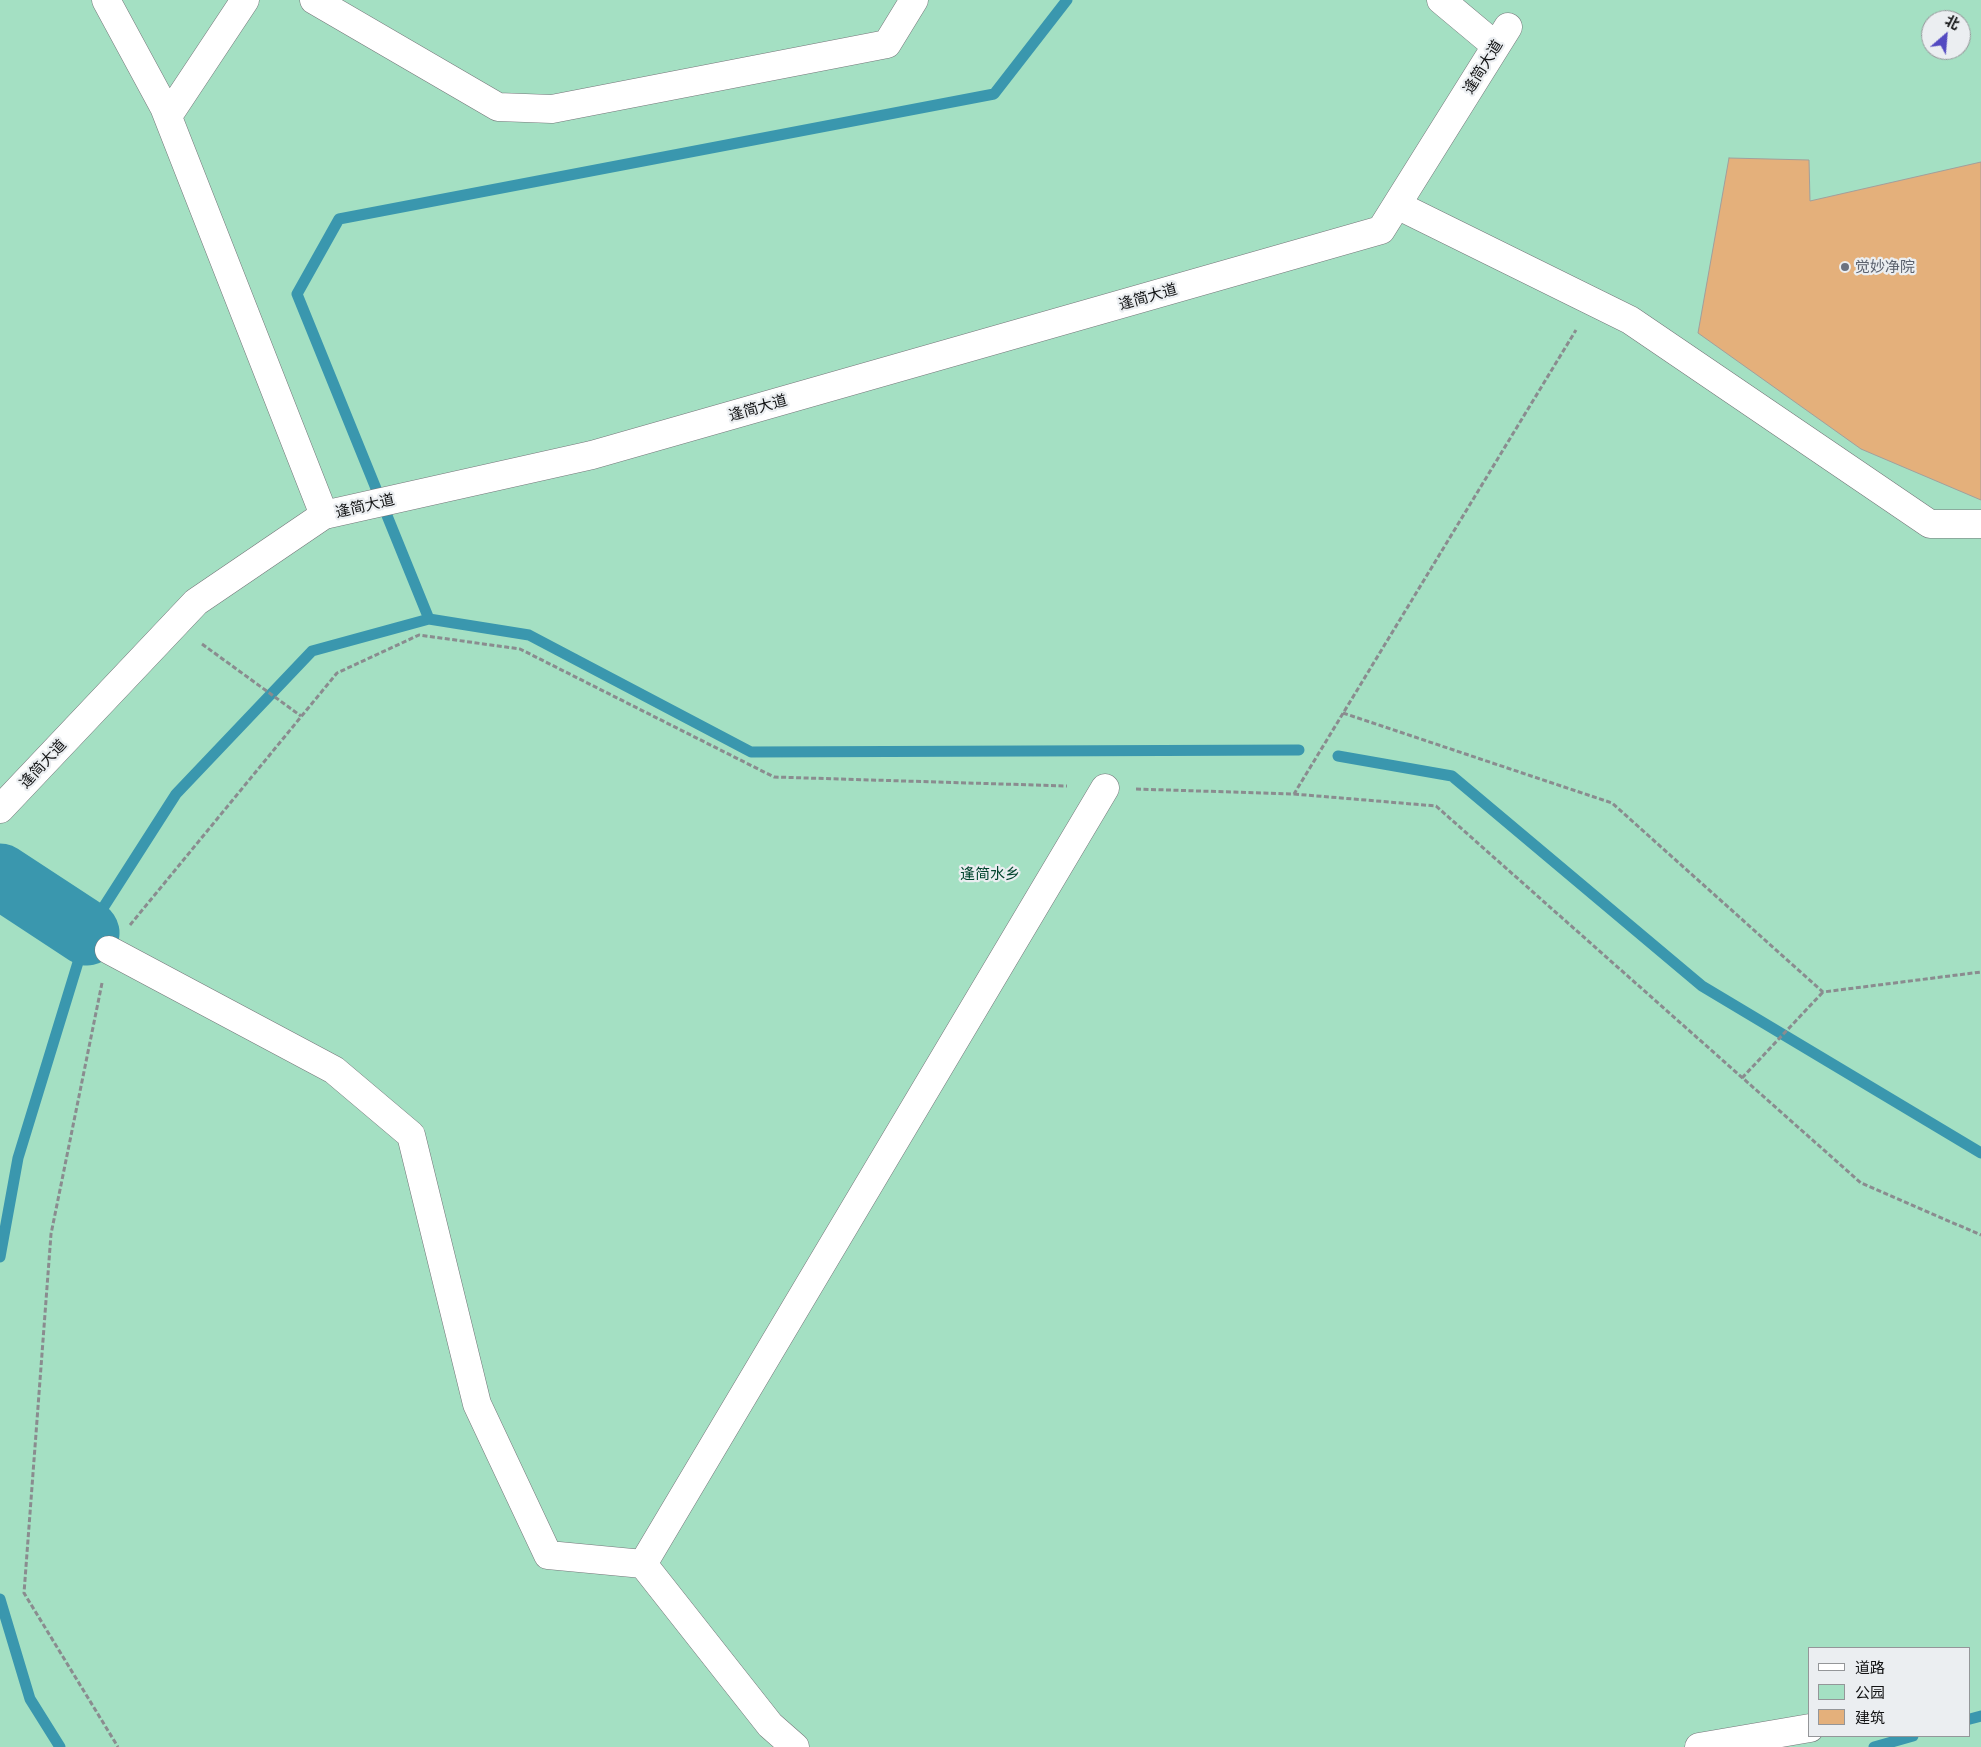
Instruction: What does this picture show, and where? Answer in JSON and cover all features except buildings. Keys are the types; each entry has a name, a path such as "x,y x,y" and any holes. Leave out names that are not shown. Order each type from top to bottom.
{"street":[{"path":"106,0 168,116 324,515"},
{"path":"168,116 245,0"},
{"path":"314,0 498,107 552,110 887,44 914,0"},
{"name":"逢简大道","path":"0,809 196,602 324,515 592,455 1381,230 1502,36 1441,0"},
{"path":"1397,204 1630,320 1930,524 1981,524"},
{"path":"643,1564 1104,788"},
{"path":"109,950 334,1070 411,1135 478,1404 548,1555 643,1564 770,1725 795,1747"},
{"path":"1699,1747 1808,1728"}],"path":[{"path":"1294,794 1593,302"},
{"path":"175,624 301,716"},
{"path":"118,1747 24,1592 51,1234 109,950 337,673 419,635 520,649 774,777 1294,794 1436,806 1861,1183 1981,1235"},
{"path":"1343,713 1612,803 1823,992"},
{"path":"1742,1078 1823,992 1981,972"}],"green space":[{"name":"逢简水乡","path":"0,0 1981,0 1981,1747 0,1747"}],"waterway":[{"path":"429,619 297,294 339,219 994,94 1067,0"},
{"path":"0,1257 18,1158 87,933 176,794 312,651 429,619 529,635 751,752 1299,750"},
{"path":"1338,756 1452,776 1702,986 1981,1153"},
{"path":"0,876 87,933"},
{"path":"0,1599 30,1699 60,1747"},
{"path":"1971,1719 1981,1716"},
{"path":"1874,1747 1909,1737"}],"place":[{"name":"觉妙净院","path":"1845,267"}]}
